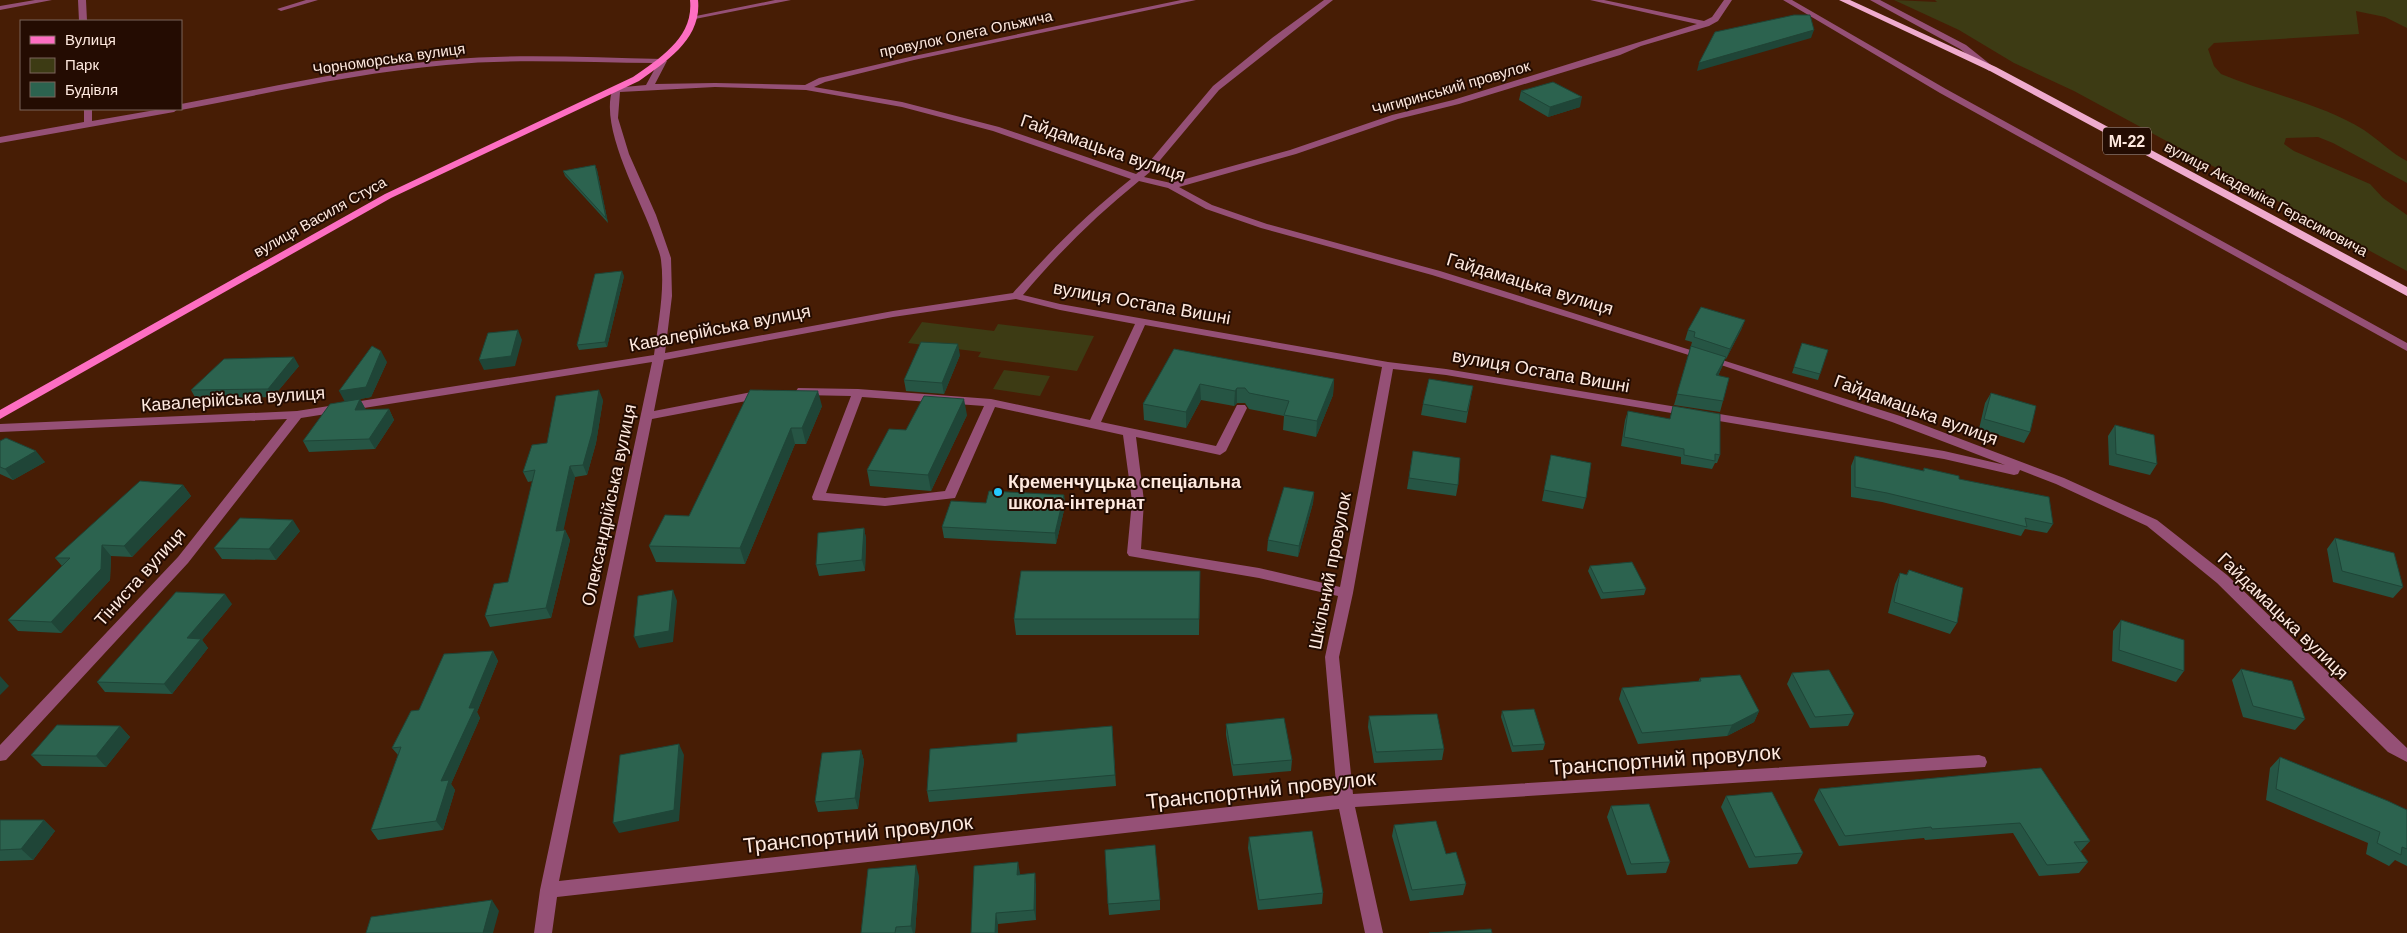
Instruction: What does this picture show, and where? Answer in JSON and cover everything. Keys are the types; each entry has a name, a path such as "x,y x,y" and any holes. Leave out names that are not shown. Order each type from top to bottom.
{"highway":[{"name":"вулиця Академіка Герасимовича","path":"1843,0 1993,69 2407,292"}],"main road":[{"path":"663,61 690,30 696,17 694,0"},
{"name":"вулиця Василя Стуса","path":"0,415 388,196 482,150 616,90 663,61"}],"street":[{"path":"0,8 48,0"},
{"path":"82,0 83,20"},
{"path":"281,9 314,0"},
{"path":"696,17 787,0"},
{"name":"провулок Олега Ольжича","path":"806,88 822,80 914,58 1192,0"},
{"path":"1016,296 1047,260 1112,199 1138,178 1216,88 1275,40 1329,0"},
{"path":"1594,0 1706,24"},
{"name":"Чигиринський провулок","path":"1171,186 1293,152 1395,117 1456,102 1542,77 1617,53 1638,44 1706,24 1715,19 1728,0"},
{"path":"1787,0 1943,91 2407,348"},
{"path":"1874,0 1963,47 1993,69"},
{"name":"Чорноморська вулиця","path":"182,108 387,70 447,62 534,58 663,61"},
{"path":"649,87 663,61"},
{"name":"Гайдамацька вулиця","path":"616,90 715,85 806,88 902,105 996,129 1138,178 1171,186 1209,207 1264,226 1436,273 1896,419 2060,481 2152,523 2222,579 2394,747 2407,756"},
{"name":"Олександрійська вулиця","path":"542,933 549,890 659,357 667,296 666,258 651,215 624,154 614,118 616,90"},
{"path":"88,110 88,124"},
{"path":"0,140 168,110"},
{"name":"Кавалерійська вулиця","path":"0,428 297,415 659,357 893,314 1016,296"},
{"name":"вулиця Остапа Вишні","path":"1016,296 1060,307 1388,365 1446,372 1944,455 2060,481"},
{"path":"1094,424 1142,322"},
{"name":"Шкільний провулок","path":"1374,933 1346,801 1332,658 1346,593 1388,365"},
{"path":"790,390 991,403 1220,451 1241,408"},
{"path":"647,416 771,392"},
{"path":"858,393 818,497 885,502 950,495 991,403"},
{"name":"Тіниста вулиця","path":"0,755 184,560 297,415"},
{"path":"1129,432 1138,501 1134,553 1259,574 1346,593"},
{"name":"Транспортний провулок","path":"549,890 1346,801 1979,762"}],"green space":[{"path":"1894,0 1937,2 1935,0 2407,0 2407,28 2385,17 2356,11 2359,34 2214,43 2208,49 2214,66 2221,74 2312,106 2348,121 2364,130 2407,161 2407,183 2333,143 2318,137 2286,138 2284,144 2294,151 2370,184 2383,198 2407,215 2407,271 2074,91 2014,63 1959,30"},
{"path":"922,322 994,331 998,324 1094,336 1077,371 978,357 981,352 908,343"},
{"path":"1004,370 1050,376 1040,396 993,389"}],"building":[{"path":"1794,15 1810,15 1814,30 1699,63 1715,32"},
{"path":"1553,82 1582,97 1550,107 1521,91"},
{"path":"595,165 606,218 563,171"},
{"path":"622,271 605,342 577,345 595,274"},
{"path":"1701,307 1745,320 1730,349 1694,337 1695,332 1688,330"},
{"path":"518,330 511,356 479,360 488,333"},
{"path":"921,342 958,344 942,383 904,380"},
{"path":"1802,343 1828,350 1820,374 1794,367"},
{"path":"372,346 381,351 366,387 339,391"},
{"path":"1691,346 1726,357 1716,375 1729,378 1723,401 1677,394"},
{"path":"1174,349 1334,379 1317,421 1284,415 1289,401 1249,393 1245,388 1237,388 1235,391 1200,384 1186,412 1143,404"},
{"path":"294,357 268,389 191,390 224,359"},
{"path":"1429,379 1473,386 1467,412 1423,404"},
{"path":"599,390 592,433 583,465 570,466 556,531 565,530 546,608 485,616 494,584 508,582 535,470 523,472 532,445 547,443 556,396"},
{"path":"750,390 818,391 802,428 791,428 740,548 649,546 665,515 689,516"},
{"path":"1991,393 2036,406 2030,432 1984,419"},
{"path":"924,396 964,399 928,475 867,470 889,429 906,430"},
{"path":"360,399 355,410 389,409 369,439 303,441 330,404"},
{"path":"1673,406 1720,414 1720,455 1715,454 1715,461 1684,455 1684,449 1624,437 1628,411 1670,419"},
{"path":"2115,425 2154,435 2157,464 2116,454"},
{"path":"6,438 36,451 5,469 0,467 0,441"},
{"path":"1413,451 1460,458 1458,485 1409,478"},
{"path":"1551,455 1591,463 1586,498 1544,490"},
{"path":"1855,456 1924,471 1924,468 1959,476 1959,479 2049,497 2053,524 2025,518 2027,527 1855,487"},
{"path":"140,481 183,485 124,546 102,545 101,569 51,622 8,620 70,558 55,558"},
{"path":"1284,487 1314,492 1299,546 1268,540"},
{"path":"989,491 1064,495 1055,533 942,527 951,501 986,503"},
{"path":"240,518 293,520 269,549 214,548"},
{"path":"864,528 862,560 816,565 818,533"},
{"path":"2335,538 2394,553 2403,587 2342,571"},
{"path":"1632,562 1646,589 1603,593 1590,566"},
{"path":"1909,570 1963,588 1957,623 1894,602 1900,573 1907,575"},
{"path":"1021,571 1200,571 1199,619 1014,619"},
{"path":"673,590 669,631 634,637 638,596"},
{"path":"176,592 225,594 187,638 201,639 164,684 97,682"},
{"path":"2121,620 2184,640 2184,671 2119,650"},
{"path":"493,651 469,708 475,708 441,781 449,780 436,821 371,830 401,747 392,748 411,711 419,710 444,654"},
{"path":"2241,669 2292,681 2305,719 2253,706"},
{"path":"1829,670 1854,714 1815,717 1792,673"},
{"path":"1740,675 1759,711 1732,725 1642,733 1622,688 1701,681 1700,678"},
{"path":"1534,709 1545,744 1513,746 1502,711"},
{"path":"1437,714 1444,749 1376,752 1369,716"},
{"path":"1284,718 1292,760 1233,765 1226,724"},
{"path":"57,725 120,726 96,756 31,755"},
{"path":"1112,726 1115,775 927,791 930,749 1017,742 1017,734"},
{"path":"679,744 674,810 613,823 620,755"},
{"path":"861,750 855,798 815,802 822,753"},
{"path":"2280,757 2407,810 2407,849 2402,847 2401,855 2377,843 2380,832 2276,789"},
{"path":"2041,768 2090,841 2074,842 2088,862 2047,865 2020,823 1932,829 1931,827 1845,836 1819,789"},
{"path":"1772,792 1803,853 1755,857 1726,796"},
{"path":"1649,804 1670,862 1631,864 1611,806"},
{"path":"0,820 44,820 21,849 0,850"},
{"path":"1436,821 1446,854 1456,852 1466,884 1412,890 1394,825"},
{"path":"1312,831 1323,893 1259,900 1249,837"},
{"path":"1155,845 1160,900 1108,904 1105,850"},
{"path":"1018,862 1017,875 1035,873 1034,910 996,913 995,933 971,933 974,866"},
{"path":"916,865 911,926 896,927 895,933 861,933 868,869"},
{"path":"492,900 483,933 366,933 371,917"},
{"path":"1491,929 1492,933 1429,933"}],"place":[{"name":"Кременчуцька спеціальна школа-інтернат","path":"998,492"}]}
